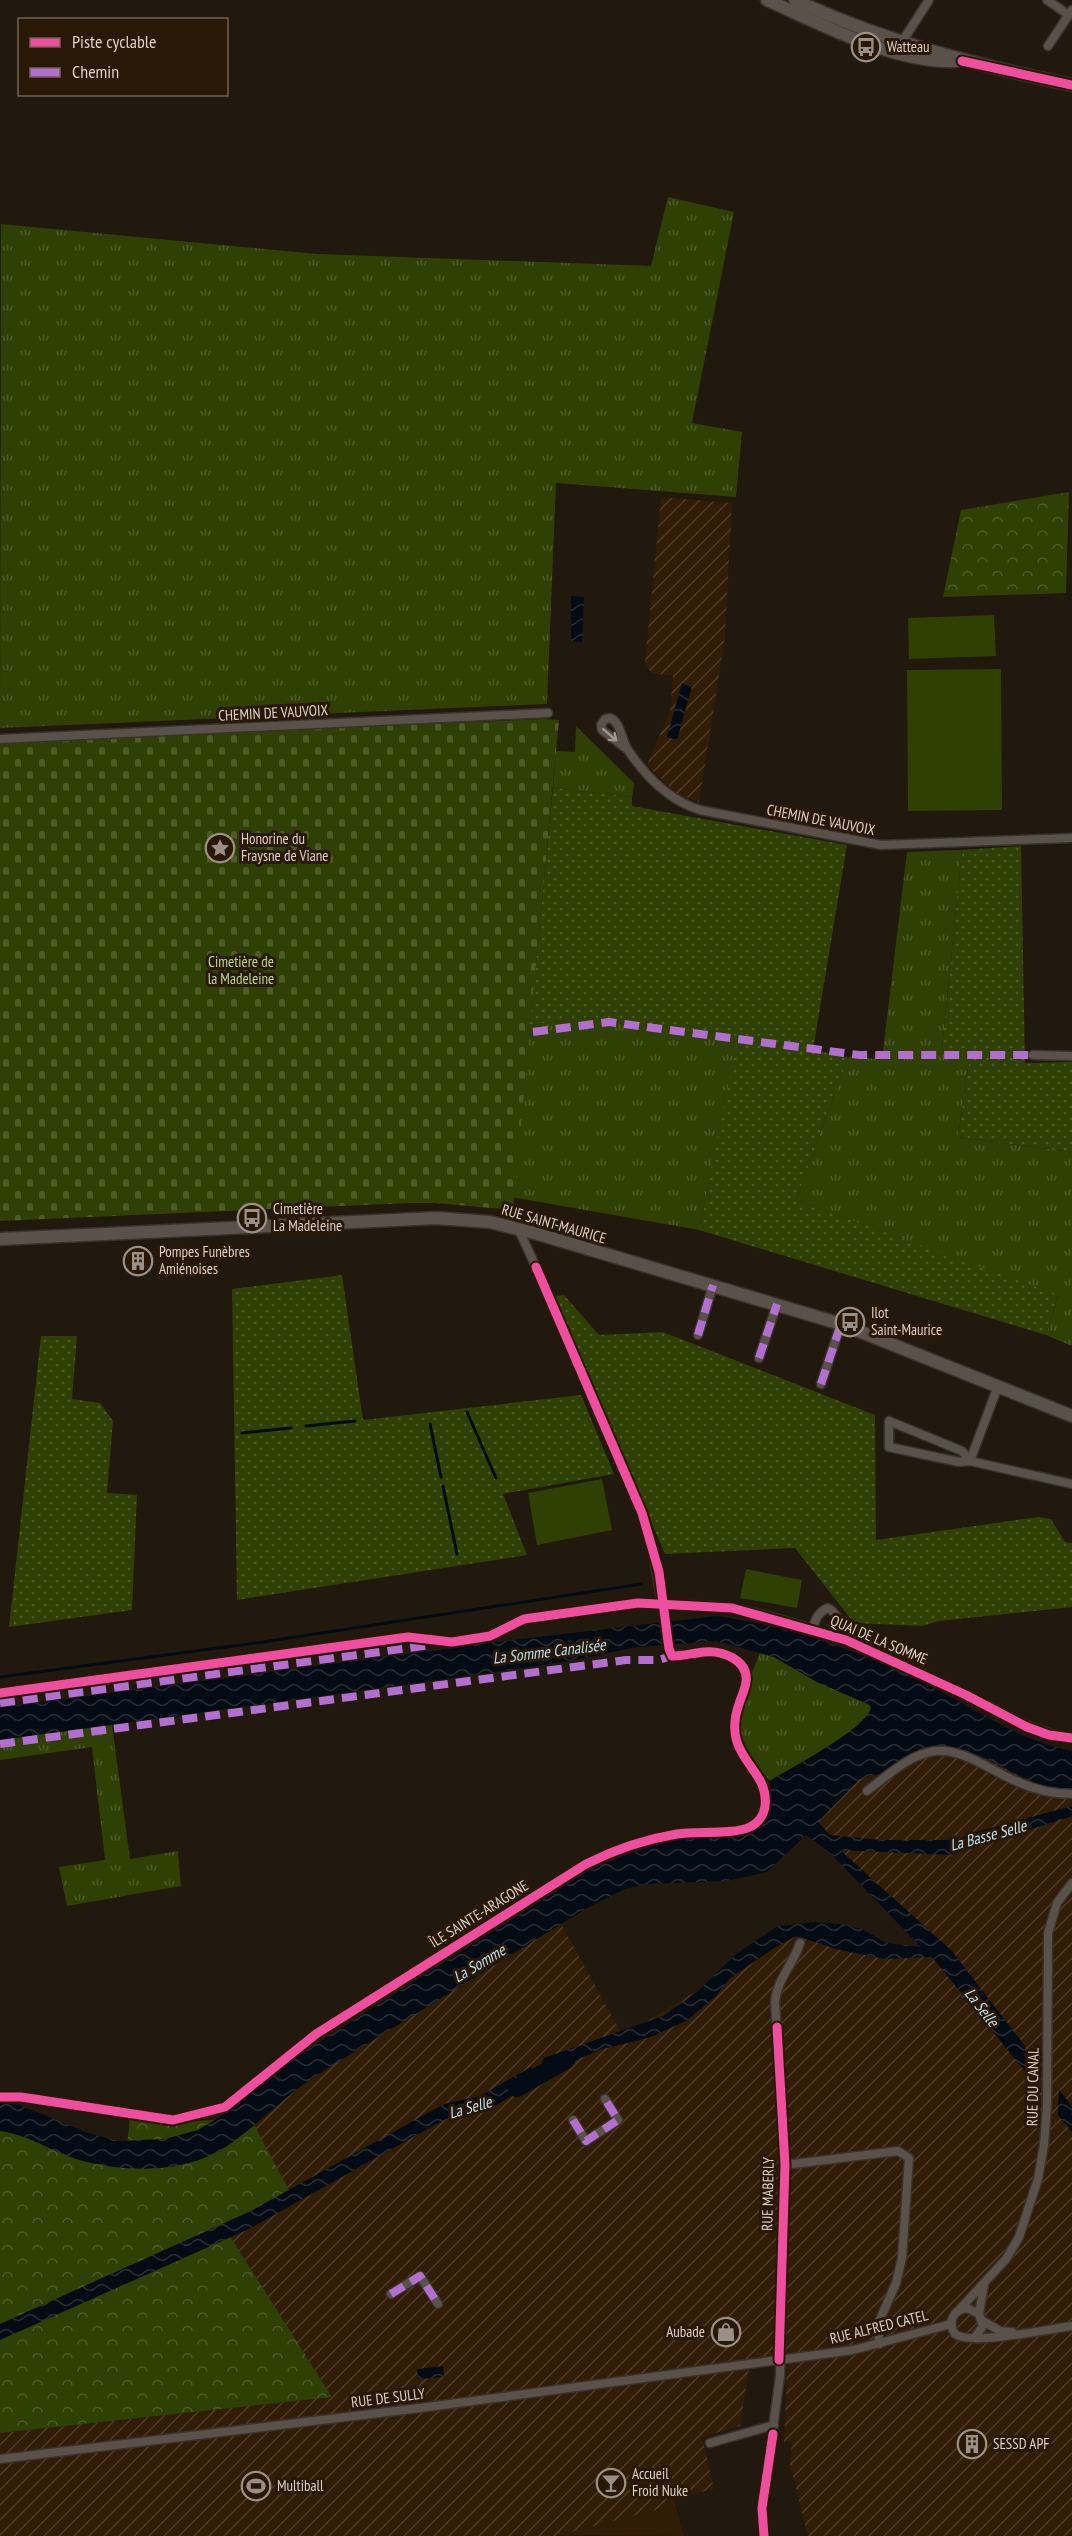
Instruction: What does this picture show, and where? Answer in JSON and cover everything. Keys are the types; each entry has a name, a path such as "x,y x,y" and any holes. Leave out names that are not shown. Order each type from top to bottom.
{"street":[{"path":"767,0 845,34 899,47"},
{"path":"795,0 899,47 940,62 962,61 1072,85"},
{"path":"899,47 929,0"},
{"path":"1047,0 1070,12 1048,46"},
{"name":"CHEMIN DE VAUVOIX","path":"0,739 548,713"},
{"name":"CHEMIN DE VAUVOIX","path":"627,749 655,784 672,798 700,810 881,845 1072,838"},
{"path":"1033,1056 1072,1056"},
{"name":"RUE SAINT-MAURICE","path":"0,1239 436,1218 490,1222 518,1228 841,1324 1072,1416"},
{"path":"518,1228 536,1267"},
{"path":"698,1335 713,1285"},
{"path":"759,1358 777,1304"},
{"path":"821,1384 841,1324"},
{"path":"970,1461 998,1386"},
{"path":"970,1461 962,1451 889,1421 889,1447 959,1462 970,1461 1072,1484"},
{"path":"654,1556 664,1605"},
{"name":"ÎLE SAINTE-ARAGONE","path":"0,2097 21,2097 173,2120 225,2107 316,2034 586,1864 640,1843 677,1834 747,1828 758,1822 766,1805 763,1791 760,1782 738,1749 733,1725 746,1683 746,1675 742,1666 735,1659 722,1653 706,1651 672,1656 669,1649 664,1605"},
{"name":"QUAI DE LA SOMME","path":"664,1605 732,1608 813,1629 846,1640 966,1695 1027,1727 1049,1735 1072,1738"},
{"path":"813,1629 816,1618 822,1610 828,1608 837,1618 846,1640"},
{"path":"867,1791 912,1760 936,1751 961,1755 1036,1789 1053,1794 1072,1794"},
{"name":"RUE DU CANAL","path":"958,2310 1006,2259 1019,2237 1038,2179 1044,2145 1047,2105 1048,1934 1057,1903 1072,1882"},
{"name":"RUE MABERLY","path":"764,2536 762,2508 780,2376 785,2165 775,2002 776,1988 794,1961 800,1942"},
{"path":"573,2120 586,2141 618,2121 605,2099"},
{"path":"785,2165 898,2151 909,2158 902,2258 896,2283 878,2324 879,2344"},
{"path":"391,2295 420,2276 438,2304"},
{"path":"975,2337 981,2330 984,2284"},
{"path":"1019,2333 1000,2331 967,2308 958,2310 951,2324 959,2338 970,2339 975,2337 997,2338 1072,2326"},
{"name":"RUE ALFRED CATEL","path":"779,2360 853,2350 951,2324"},
{"name":"RUE DE SULLY","path":"0,2459 431,2407 779,2360"},
{"path":"710,2443 773,2430"}],"shaded area":[{"path":"661,497 732,503 725,637 699,802 677,794 647,765 670,711 673,676 651,673 645,662"},
{"path":"934,1703 1072,1778 1072,2536 808,2536 790,2465 792,2442 784,2442 787,2363 749,2368 740,2426 702,2437 714,2489 674,2498 675,2505 556,2536 0,2536 0,2433 332,2397 225,2230 250,2117 560,1922 623,2036 799,1928 935,1954 808,1825"},
{"path":"675,2505 684,2536 556,2535"}],"green space":[{"path":"668,197 734,212 692,423 742,432 736,497 556,483 547,704 0,728 1,224 318,254 651,266"},
{"path":"1069,492 1066,593 943,597 961,510"},
{"path":"994,615 996,656 909,659 908,618"},
{"path":"1001,669 1002,810 908,811 907,670"},
{"name":"Cimetière de la Madeleine","path":"559,720 513,1210 410,1203 0,1221 0,742"},
{"path":"576,726 634,783 632,797 553,788 556,751 575,752"},
{"path":"553,788 632,797 632,806 847,845 813,1050 848,1057 796,1200 1058,1295 1046,1335 699,1230 738,1036 591,1017 530,1025"},
{"path":"1021,846 1025,1063 1072,1062 1072,1152 958,1137 971,1048 942,1049 962,850"},
{"path":"962,850 942,1048 971,1047 958,1137 1072,1152 1072,1346 1046,1335 1058,1296 796,1200 848,1057 882,1059 907,852"},
{"path":"591,1017 739,1035 699,1230 511,1197 530,1025"},
{"path":"342,1275 363,1420 581,1395 614,1474 503,1494 527,1555 237,1600 232,1289"},
{"path":"564,1295 599,1335 663,1332 875,1415 876,1540 1038,1517 1051,1519 1065,1542 1072,1543 1072,1607 939,1621 922,1626 854,1623 795,1548 665,1554 554,1296"},
{"path":"41,1336 77,1336 72,1399 100,1403 113,1421 107,1493 137,1495 132,1610 9,1627"},
{"path":"602,1479 612,1530 537,1545 528,1493"},
{"path":"746,1569 802,1580 797,1608 740,1598"},
{"path":"760,1652 774,1657 817,1682 870,1705 871,1708 856,1727 770,1781 746,1751 740,1739 738,1726 741,1701"},
{"path":"112,1725 130,1859 178,1851 181,1886 67,1906 59,1867 105,1860 92,1747 0,1760 0,1740"},
{"path":"0,2106 127,2146 130,2117 174,2123 250,2117 291,2194 226,2230 332,2397 0,2433"}],"water":[{"path":"571,596 584,597 582,642 571,641"},
{"path":"682,683 692,686 677,740 667,737"},
{"path":"716,1616 770,1626 849,1650 924,1683 1014,1731 1072,1751 1072,1788 1054,1788 1040,1785 964,1750 932,1747 907,1756 881,1774 859,1780 818,1822 830,1835 881,1840 947,1840 1072,1806 1072,1816 951,1855 840,1850 952,1951 1025,2046 1025,2071 932,1957 885,1959 840,1950 796,1936 729,1979 716,1996 686,2021 648,2038 602,2049 548,2072 542,2062 544,2058 663,2016 697,1992 736,1954 778,1926 817,1922 847,1925 864,1930 886,1943 921,1947 829,1852 806,1835 767,1872 726,1881 645,1884 625,1889 587,1908 312,2078 233,2142 199,2160 163,2168 106,2166 76,2159 22,2137 0,2131 0,2103 20,2105 88,2133 118,2141 165,2139 198,2130 236,2107 288,2062 585,1873 620,1857 669,1842 744,1834 763,1826 772,1807 770,1781 856,1727 871,1708 870,1705 817,1682 774,1657 717,1641 637,1647 569,1661 488,1673 0,1740 0,1708 513,1640"},
{"path":"531,2067 538,2079 492,2108 450,2117 251,2228 0,2340 0,2324 251,2211 444,2104 480,2096"},
{"path":"1059,2089 1072,2107 1072,2132 1058,2115"},
{"path":"443,2366 444,2377 418,2379 417,2369"}],"waterway":[{"path":"467,1412 496,1478"},
{"path":"306,1426 355,1421"},
{"path":"430,1424 441,1477"},
{"path":"242,1433 291,1428"},
{"path":"443,1486 457,1554"},
{"path":"0,1677 263,1642 641,1584"},
{"name":"La Selle","path":"517,2088 566,2060"}],"marked path":[{"path":"533,1032 609,1022 859,1055 1033,1055"},
{"path":"698,1335 713,1285"},
{"path":"759,1358 777,1304"},
{"path":"821,1384 841,1324"},
{"path":"0,1703 431,1645"},
{"path":"0,1744 626,1660 658,1660 672,1656"},
{"path":"573,2120 586,2141 618,2120 605,2099"},
{"path":"391,2294 420,2276 438,2304"}],"cycle path":[{"path":"962,61 1072,85"},
{"path":"0,2097 21,2097 173,2120 225,2107 316,2034 586,1864 642,1842 677,1834 743,1829 750,1827 760,1818 765,1806 765,1793 740,1750 736,1737 735,1722 745,1688 746,1674 739,1662 719,1653 704,1652 672,1656 669,1649 659,1572 642,1513 536,1267"},
{"path":"0,1693 408,1637 452,1642 490,1636 524,1619 638,1603 732,1608 846,1640 966,1695 1027,1727 1049,1735 1072,1738"},
{"path":"777,2027 785,2165 779,2360"},
{"path":"764,2536 762,2508 773,2434"}],"place":[{"name":"Watteau","path":"866,47"},
{"name":"Honorine du Fraysne de Viane","path":"220,848"},
{"name":"Cimetière La Madeleine","path":"252,1218"},
{"name":"Pompes Funèbres Amiénoises","path":"138,1261"},
{"name":"Ilot Saint-Maurice","path":"850,1322"},
{"name":"Aubade","path":"726,2332"},
{"name":"SESSD APF","path":"972,2444"},
{"name":"Accueil Froid Nuke","path":"611,2483"},
{"name":"Multiball","path":"256,2486"}],"water label":[{"name":"La Somme Canalisée","path":"549,1651"},
{"name":"La Basse Selle","path":"988,1835"},
{"name":"La Somme","path":"479,1963"}]}
